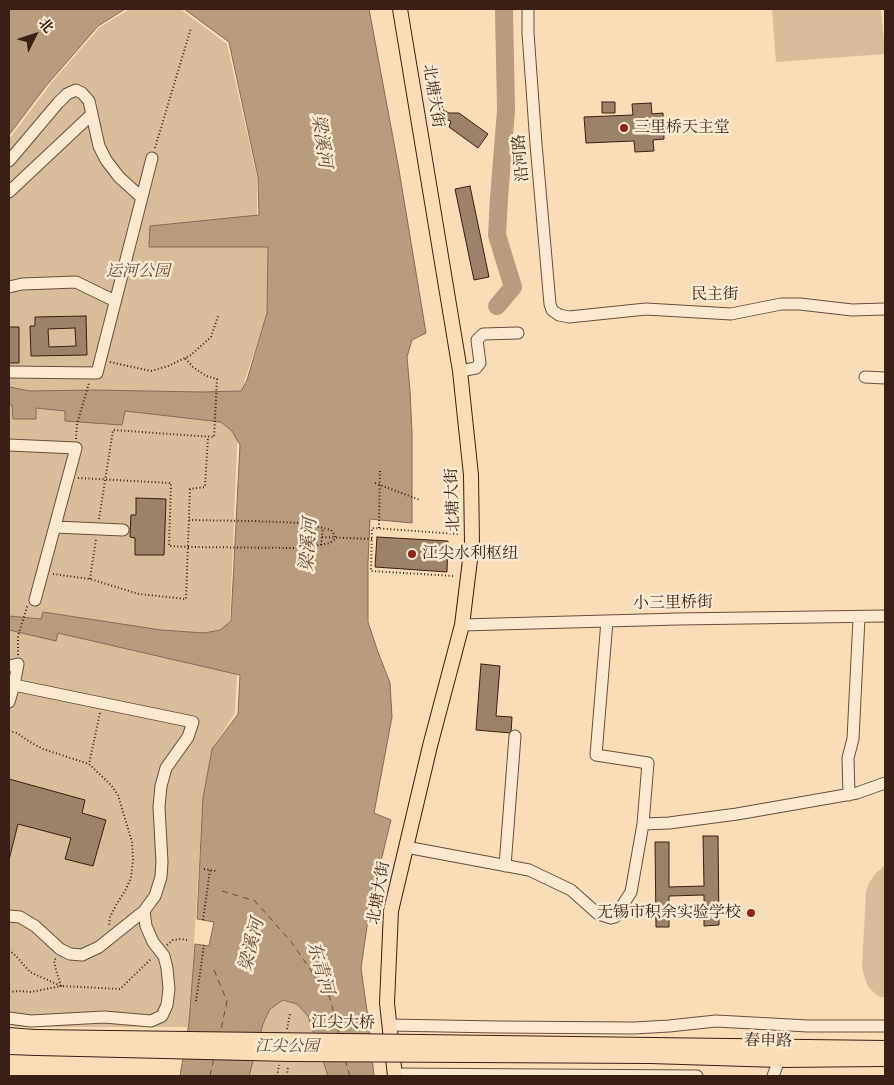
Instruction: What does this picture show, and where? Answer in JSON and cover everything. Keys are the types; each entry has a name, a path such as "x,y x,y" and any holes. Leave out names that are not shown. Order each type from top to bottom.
{"main road":[{"name":"北塘大街","path":"395,1075 387,1003 391,911 430,746 462,625 472,544 471,475 460,371 400,9"},
{"path":"9,1035 35,1043"},
{"path":"9,1047 35,1043"},
{"name":"江尖大桥","path":"35,1043 290,1054 651,1050"},
{"name":"春申路","path":"780,1053 885,1048"},
{"name":"春申路","path":"651,1050 780,1053 885,1059"}],"street":[{"name":"沿河路","path":"528,9 536,144 550,304"},
{"path":"9,161 58,103 67,94 76,90 82,93 89,101 99,146 106,160 119,177 142,197"},
{"path":"9,192 92,114"},
{"path":"9,372 97,373 152,158"},
{"path":"9,287 22,284 76,282 115,301"},
{"name":"民主街","path":"550,304 552,310 559,315 569,317 646,309 731,314 781,304 800,304 852,310 885,308"},
{"path":"460,371 476,368 480,363 477,340 483,334 518,333"},
{"path":"866,377 885,378"},
{"path":"9,445 76,448 43,572 31,604"},
{"path":"55,527 123,530"},
{"name":"小三里桥街","path":"462,625 885,616"},
{"path":"849,795 848,758 853,739 859,618"},
{"path":"406,847 529,870 571,890 598,914 611,918 615,917 630,892 643,824 648,763 596,755 607,621"},
{"path":"9,702 14,685 13,665"},
{"path":"9,916 20,917 35,926 60,949 70,954 82,955 100,947 144,910 155,896 161,877 159,807 161,786 166,768 188,737 193,722 14,685"},
{"path":"505,866 514,736"},
{"path":"643,824 669,823 737,814 849,795 885,783"},
{"path":"9,1018 31,1021 104,1017 151,1020 162,1016 167,1005 169,989 164,956 153,942 146,926 144,910"},
{"path":"389,1024 634,1028 716,1021 808,1026 885,1026"},
{"path":"773,1076 780,1053"},
{"path":"395,1075 697,1076"}],"path":[{"path":"152,158 192,28"},
{"path":"101,360 151,371 168,366 191,355 211,337 218,316"},
{"path":"90,579 113,430 214,437 217,379 206,376 193,367 185,358"},
{"path":"76,448 77,424 89,384"},
{"path":"43,572 90,579 138,594 186,600 190,489 205,487 208,437"},
{"path":"379,528 380,469"},
{"path":"68,477 171,483 169,546 296,548 321,545 334,540 336,536 331,530 303,523 189,520"},
{"path":"375,483 420,500"},
{"path":"321,545 323,528"},
{"path":"453,576 371,571 372,528 458,534"},
{"path":"322,537 372,539"},
{"path":"13,665 18,636 31,604"},
{"path":"89,764 102,703"},
{"path":"9,731 17,733 44,749 89,764 118,794 132,842 134,860 131,878 110,917 109,928 112,937"},
{"path":"204,869 216,871"},
{"path":"203,920 210,870"},
{"path":"9,992 31,992 62,986 120,989 173,940 188,940"},
{"path":"196,1001 204,945"},
{"path":"60,949 54,961 62,986"},
{"path":"9,950 30,972 62,986"}],"green space":[{"name":"运河公园","path":"130,9 180,9 227,44 257,177 257,215 268,247 267,315 241,391 237,446 230,618 237,676 235,713 212,749 203,797 189,1027 16,1027 9,1025 9,139 52,82 100,27"},
{"path":"772,9 881,9 885,54 776,62"},
{"path":"885,865 885,998 878,996 869,988 862,967 866,891 875,874"},
{"name":"江尖公园","path":"283,1000 297,1003 308,1016 328,1076 249,1076 263,1024 270,1009"}],"water":[{"path":"9,9 125,9 98,26 46,86 9,135"},
{"path":"184,9 369,9 399,170 426,333 412,340 407,357 412,432 412,523 370,519 368,622 390,683 392,717 374,813 391,820 370,906 361,968 374,1076 328,1076 308,1016 297,1004 283,1000 270,1009 263,1024 249,1076 180,1076 189,1023 195,944 209,946 214,922 197,919 203,798 212,749 238,714 240,675 58,633 56,641 9,630 9,616 41,619 43,612 161,630 204,633 220,630 231,621 240,445 232,431 221,422 125,411 122,425 65,421 65,411 36,408 36,419 13,419 12,405 9,405 9,387 30,391 241,391 247,380 267,313 268,247 149,247 150,226 259,215 258,177 229,42"}],"building":[{"path":"440,94 443,110 449,113 459,113 488,134 478,148 449,127 451,121 439,117 434,95"},
{"path":"602,102 615,102 615,113 602,113"},
{"name":"三里桥天主堂","path":"651,103 652,114 663,113 664,139 653,140 654,151 635,152 634,141 586,143 584,117 633,115 632,104"},
{"path":"470,186 489,277 474,280 455,189"},
{"path":"86,316 87,355 31,356 30,326 35,326 35,317","holes":["75,328 76,346 49,347 48,329"]},
{"path":"9,327 19,327 19,363 9,363"},
{"path":"136,498 166,499 164,555 135,555 135,538 130,537 131,515 136,515"},
{"name":"江尖水利枢纽","path":"377,537 448,541 447,572 375,567"},
{"path":"481,664 500,666 496,716 512,717 511,733 476,730"},
{"path":"9,779 85,800 82,813 106,820 93,866 65,859 71,838 18,824 9,860"},
{"path":"703,836 718,836 719,925 704,926 704,895 669,896 669,927 656,927 655,842 669,842 669,887 704,886"}],"waterway":[{"path":"497,306 513,287 497,235 506,110 504,9"}],"ferry route":[{"path":"222,891 255,901 292,943 330,998 339,1034"},
{"path":"214,970 227,1001 220,1034"},
{"path":"210,1076 214,1057"},
{"path":"345,1060 350,1076"}],"place":[{"name":"三里桥天主堂","path":"624,128"},
{"name":"江尖水利枢纽","path":"412,554"},
{"name":"无锡市积余实验学校","path":"751,913"}],"water label":[{"name":"梁溪河","path":"321,141"},
{"name":"梁溪河","path":"309,545"},
{"name":"梁溪河","path":"252,945"},
{"name":"东青河","path":"320,968"}]}
